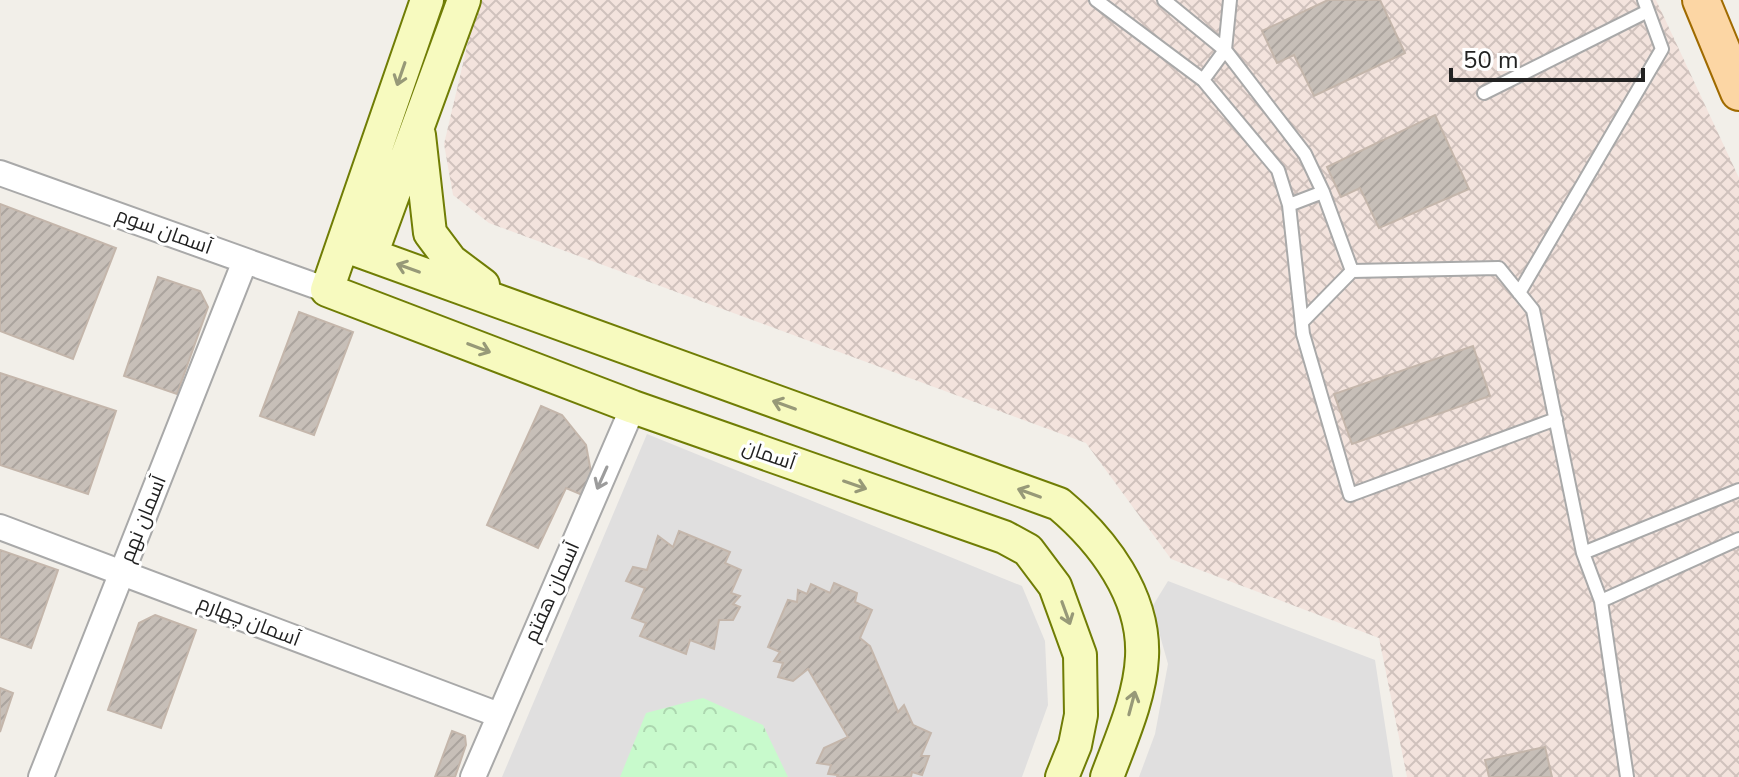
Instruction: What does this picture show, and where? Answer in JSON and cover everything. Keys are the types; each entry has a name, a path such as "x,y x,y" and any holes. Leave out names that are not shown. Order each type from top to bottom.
{"main road":[{"path":"1701,0 1739,92"}],"street":[{"path":"357,250 427,0"},
{"path":"327,290 357,250 418,127 464,0"},
{"path":"418,127 430,233 451,261 511,306"},
{"name":"آسمان سوم","path":"0,173 327,290"},
{"path":"357,250 1059,504 1084,525 1106,551 1139,620 1142,657 1135,694 1107,777"},
{"name":"آسمان نهم","path":"41,777 245,261"},
{"name":"آسمان","path":"327,290 633,407 1004,537 1028,550 1055,586 1080,655 1081,715 1075,745 1062,777"},
{"name":"آسمان هفتم","path":"473,777 633,407"},
{"name":"آسمان چهارم","path":"0,527 499,715"}],"lane":[{"path":"1096,0 1203,80 1278,170 1289,205 1303,334 1350,495 1556,419"},
{"path":"1164,0 1225,50 1305,154 1323,192 1352,271"},
{"path":"1203,80 1225,50 1230,0"},
{"path":"1484,93 1646,6 1662,49 1519,293"},
{"path":"1289,205 1323,192"},
{"path":"1303,321 1352,271 1499,268 1533,310 1583,553 1601,601 1627,777"},
{"path":"1583,553 1739,490"},
{"path":"1601,601 1739,539"}],"shaded area":[{"path":"478,0 1656,0 1739,178 1739,777 1407,777 1379,638 1171,559 1086,443 489,223 453,195 444,144"},
{"path":"647,434 1022,586 1045,641 1048,705 1022,777 502,777"},
{"path":"1168,581 1375,660 1393,777 1139,777 1155,734 1168,664 1152,607"}],"green space":[{"path":"703,698 763,725 788,777 620,777 646,713"}],"building":[{"path":"1328,0 1380,0 1405,53 1314,96 1294,55 1277,63 1262,31"},
{"path":"1435,115 1469,189 1379,228 1360,188 1341,197 1327,167"},
{"path":"0,204 116,248 73,359 0,331"},
{"path":"158,277 200,291 208,307 177,394 124,376"},
{"path":"299,312 353,332 314,435 260,416"},
{"path":"1473,346 1490,396 1352,444 1334,394"},
{"path":"0,373 116,411 88,494 0,465"},
{"path":"541,406 562,415 586,445 593,483 587,497 566,488 538,548 487,525"},
{"path":"679,531 730,552 725,563 741,570 731,593 740,596 733,604 740,607 733,620 719,620 714,649 690,640 686,654 640,636 646,623 632,618 645,588 626,581 633,567 647,570 658,536 673,547"},
{"path":"0,550 58,570 31,648 0,637"},
{"path":"834,583 857,593 855,602 872,610 860,638 870,646 898,712 904,705 913,725 931,733 921,756 929,756 922,775 912,772 911,777 837,777 828,774 831,765 817,763 824,748 848,737 808,669 793,681 778,677 783,663 774,661 780,652 768,647 788,600 797,602 798,590 807,594 811,584 830,593"},
{"path":"155,615 196,630 161,728 108,710 139,623"},
{"path":"0,688 13,693 0,732"},
{"path":"452,731 465,736 466,745 455,777 435,777"},
{"path":"1545,747 1552,777 1489,777 1485,760"}]}
